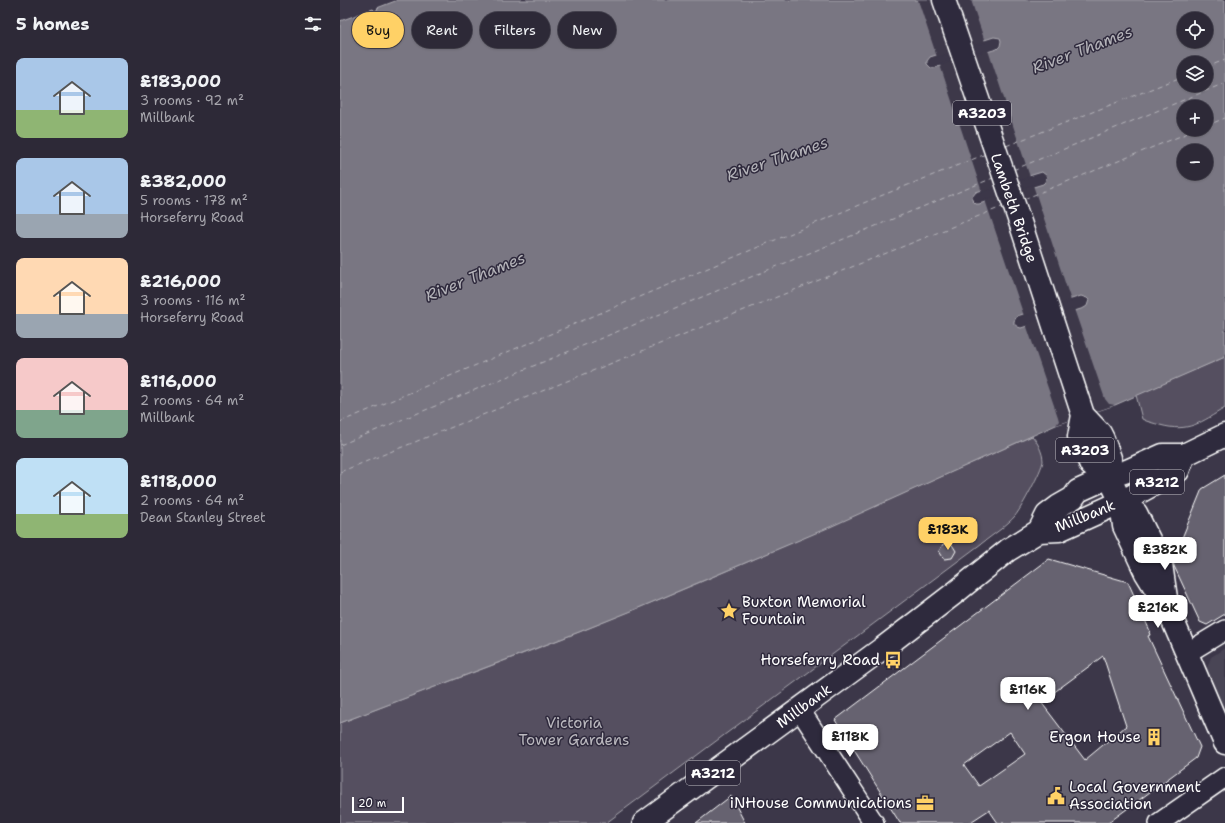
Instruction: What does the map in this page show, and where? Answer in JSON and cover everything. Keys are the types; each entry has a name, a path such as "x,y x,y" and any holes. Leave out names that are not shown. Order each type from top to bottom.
{"main road":[{"name":"Lambeth Bridge","path":"944,0 1084,415 1100,433 1110,458 1108,477"},
{"name":"Millbank","path":"1039,531 1046,515 1073,498 1078,491 1163,455 1184,454 1225,435"},
{"name":"Millbank","path":"644,823 800,710 956,592 1008,550 1039,531 1059,530 1121,502 1178,472 1184,454"},
{"name":"A3203","path":"1108,477 1121,502"},
{"path":"1121,502 1124,526 1146,573 1167,607 1225,743"}],"street":[{"path":"1187,653 1225,630"},
{"path":"800,710 874,823"},
{"path":"1170,820 1225,777"}],"shaded area":[{"path":"1225,648 1225,714 1206,671 1211,657"}],"green space":[{"path":"1225,357 1225,408 1202,422 1187,427 1170,427 1142,419 1136,395"},
{"name":"Victoria Tower Gardens","path":"1032,436 1042,454 1042,466 1018,512 1010,521 606,823 340,823 340,723 549,644 636,609 807,536"}],"water":[{"name":"River Thames","path":"398,0 1225,0 1225,357 1115,405 1056,425 830,527 629,612 340,723 340,21 352,17 352,48 404,48 404,12 365,12 373,9 375,11 378,9 377,8","holes":["994,37 1000,38 1001,41 1000,46 997,49 934,68 931,68 927,64 930,57","1042,172 1047,176 1043,184 979,204 976,204 972,200 972,197 976,192","1081,296 1089,300 1087,306 1084,308 1021,328 1014,324 1017,316"]}],"pier":[{"path":"918,0 971,0 985,42 937,57"},
{"path":"988,50 1030,177 982,192 940,65"},
{"path":"1033,185 1071,301 1024,316 985,200"},
{"path":"1074,309 1105,399 1109,404 1115,405 1056,425 1059,421 1058,417 1026,324"}],"building":[{"path":"1225,475 1225,614 1207,625 1200,622 1174,566 1173,560 1202,489"},
{"path":"951,543 956,551 952,558 944,559 939,551 943,544"},
{"path":"1049,559 1128,582 1150,631 1150,635 1148,636 1200,747 1196,758 1108,823 998,823 989,810 969,823 900,823 835,720","holes":["1103,656 1126,726 1085,760 1041,702","1010,732 1025,754 979,786 964,765"]},
{"path":"731,796 745,823 696,823"}],"ferry route":[{"path":"1213,64 1225,60"},
{"path":"1006,146 1177,79"},
{"path":"1013,170 1225,83"},
{"path":"1213,123 1225,118"},
{"path":"1024,199 1181,136"},
{"path":"340,422 878,197 986,154"},
{"path":"340,445 993,178"},
{"path":"340,472 1004,206"}],"place":[{"name":"Buxton Memorial Fountain","path":"729,611"},
{"name":"Horseferry Road","path":"893,660"},
{"name":"Ergon House","path":"1154,737"},
{"name":"Local Government Association","path":"1056,796"},
{"name":"iNHouse Communications","path":"925,803"}]}
